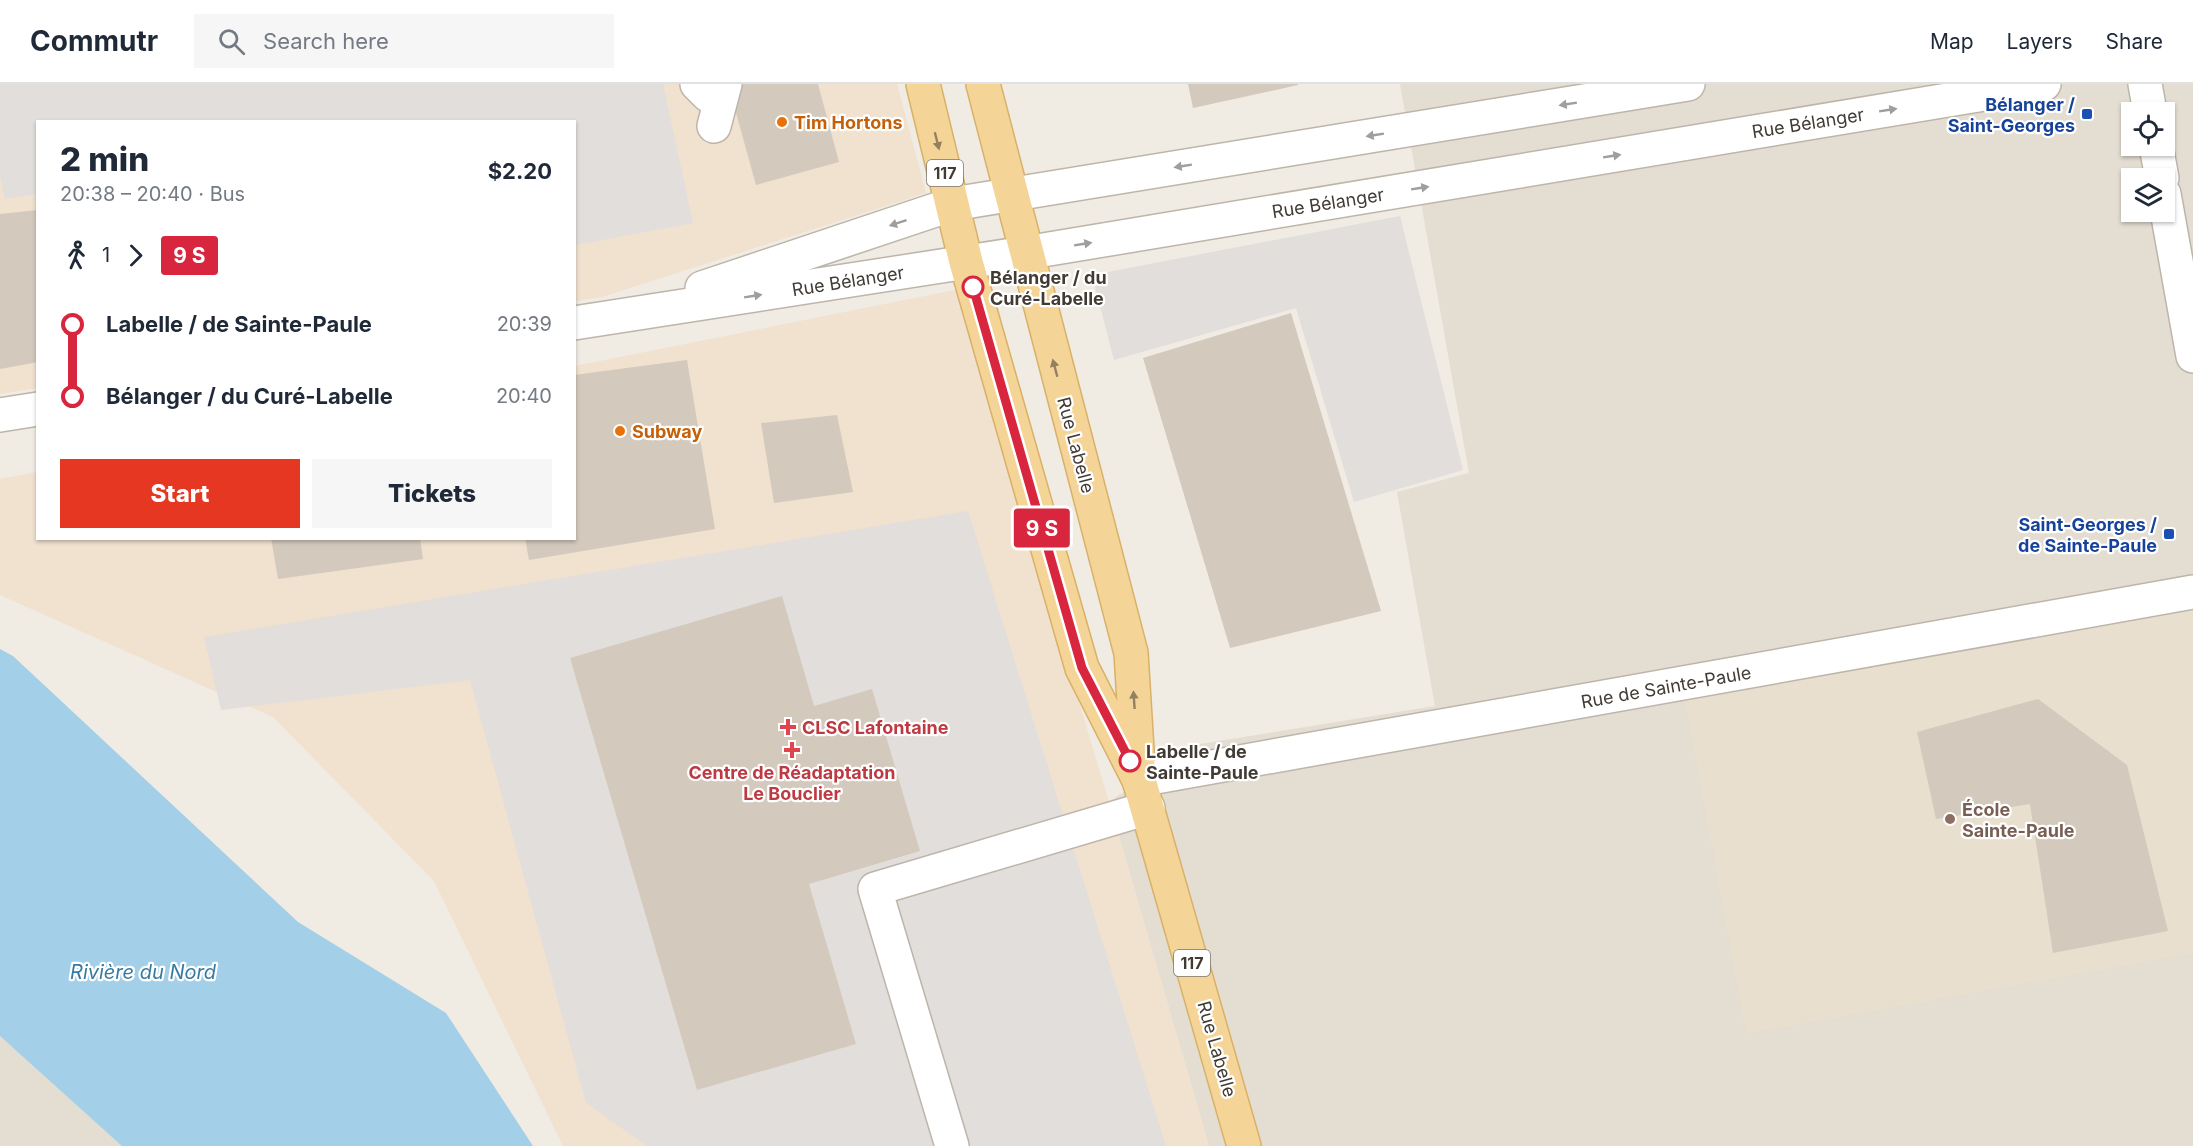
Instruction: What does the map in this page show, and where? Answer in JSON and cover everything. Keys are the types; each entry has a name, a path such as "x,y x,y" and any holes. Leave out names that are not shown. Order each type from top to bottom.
{"main road":[{"name":"117","path":"923,84 966,262"},
{"name":"117","path":"983,84 1025,253"},
{"name":"Rue Labelle","path":"1025,253 1131,653 1144,794"},
{"name":"Rue Labelle","path":"966,262 1082,668 1144,794 1244,1146"}],"street":[{"name":"Rue Bélanger","path":"612,317 953,204 1688,84"},
{"name":"Rue Bélanger","path":"576,323 1025,253 2044,84"},
{"path":"2145,84 2148,102"},
{"path":"2169,222 2193,356"},
{"path":"0,415 36,409"},
{"name":"Rue de Sainte-Paule","path":"952,1146 875,889 1144,794 2193,592"}],"shaded area":[{"path":"0,84 897,84 926,193 602,297 576,301 576,120 36,120 36,388 0,394"},
{"path":"0,84 663,84 693,223 576,245 576,120 36,120 36,194 5,199 0,176"},
{"path":"1400,84 2193,84 2193,1146 1209,1146 1109,802 1194,745 1435,706 1397,492 1469,473"},
{"path":"1400,216 1463,470 1354,502 1296,308 1114,360 1092,275"},
{"path":"955,290 1109,802 1209,1146 563,1146 434,881 273,717 0,595 0,479 36,472 36,540 576,540 576,366"},
{"path":"968,511 1166,1146 647,1146 586,1103 470,680 221,710 204,637","holes":["570,658 814,706 872,690 920,851 809,884 856,1044 697,1090"]},
{"name":"École Sainte-Paule","path":"2193,592 2193,953 1746,1034 1682,684"},
{"path":"0,1036 72,1098 122,1146 0,1146"}],"water":[{"name":"Rivière du Nord","path":"0,649 13,656 298,922 446,1013 533,1146 122,1146 0,1036"}],"building":[{"path":"728,84 818,84 839,162 756,185"},
{"path":"1188,84 1298,84 1298,85 1193,108"},
{"path":"36,210 36,362 0,369 0,214"},
{"path":"1291,313 1381,611 1230,648 1143,358"},
{"path":"687,360 715,529 529,560 525,540 576,540 576,375"},
{"path":"837,415 853,492 774,503 761,423"},
{"path":"271,540 420,540 423,559 278,579"},
{"path":"782,596 814,706 872,689 920,851 809,884 856,1044 697,1090 570,658"},
{"path":"2038,699 2127,765 2168,931 2053,953 2030,804 1936,819 1917,732"}],"bus line":[{"path":"973,287 1082,668 1130,761"}],"place":[{"name":"Bélanger / Saint-Georges","path":"2087,114"},
{"name":"Tim Hortons","path":"782,122"},
{"name":"Bélanger / du Curé-Labelle","path":"973,287"},
{"name":"Subway","path":"620,431"},
{"name":"Saint-Georges / de Sainte-Paule","path":"2169,534"},
{"name":"CLSC Lafontaine","path":"788,727"},
{"name":"Centre de Réadaptation Le Bouclier","path":"792,750"},
{"name":"Labelle / de Sainte-Paule","path":"1130,761"},
{"name":"École Sainte-Paule","path":"1950,819"}]}
